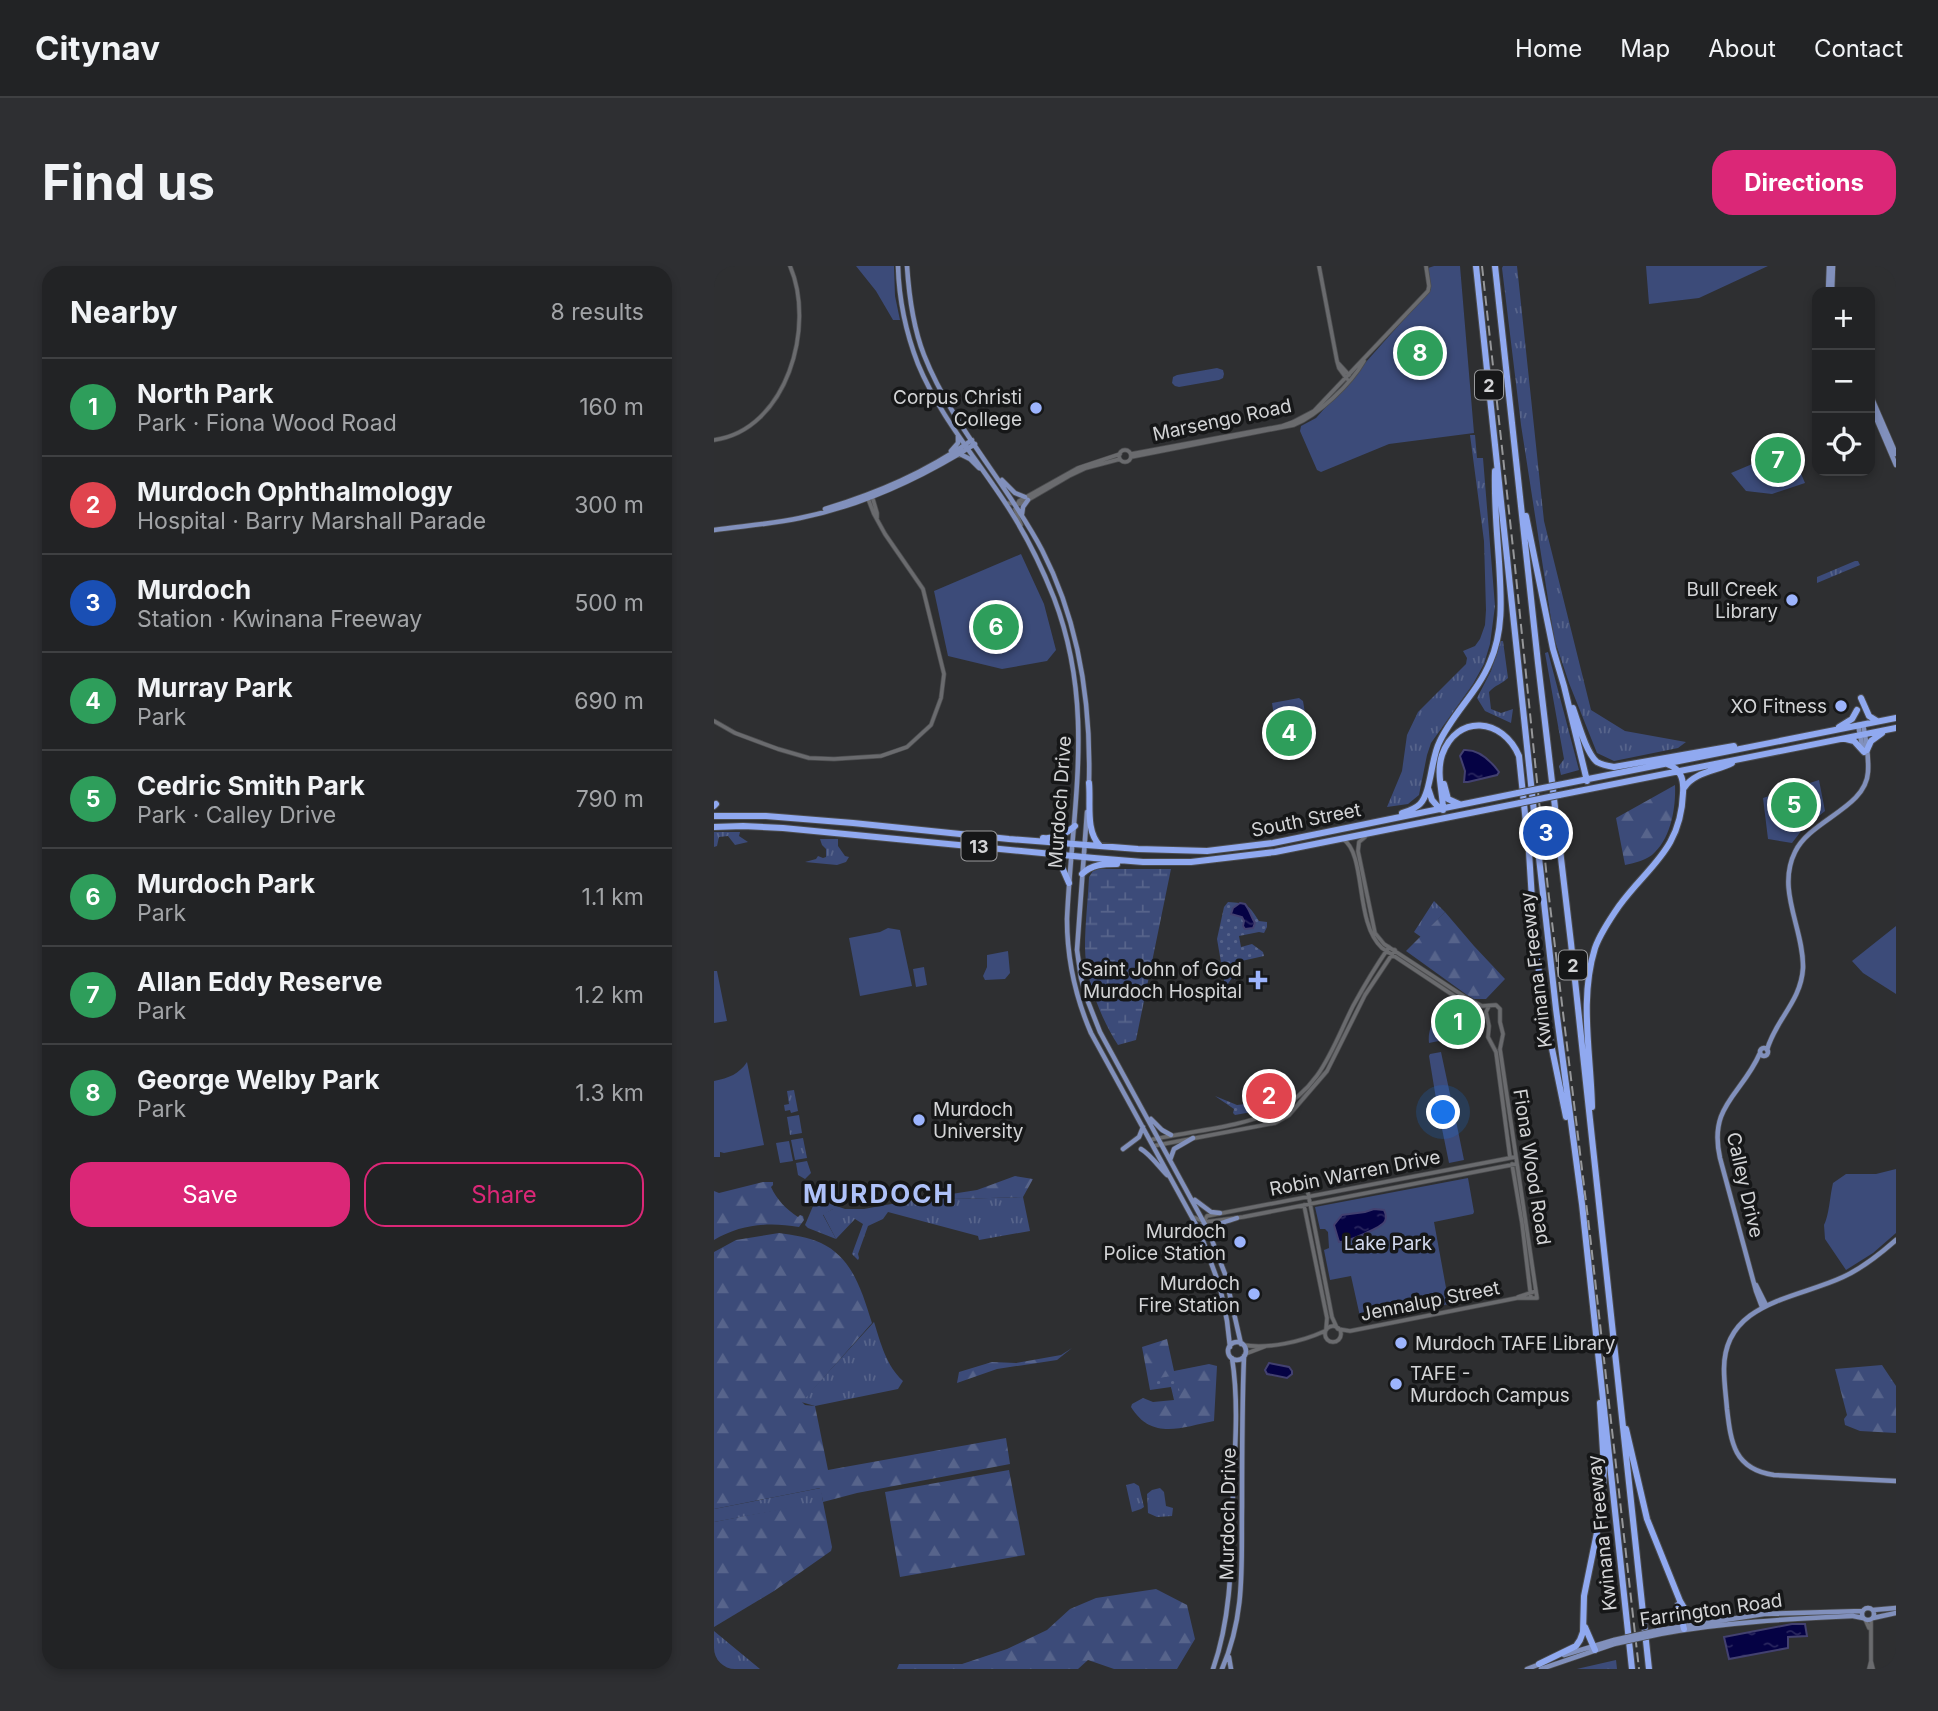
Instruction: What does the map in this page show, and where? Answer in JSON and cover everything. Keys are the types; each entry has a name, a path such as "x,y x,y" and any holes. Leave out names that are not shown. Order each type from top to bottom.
{"highway":[{"name":"Kwinana Freeway","path":"1476,266 1535,831 1582,1205 1632,1669"},
{"name":"Kwinana Freeway","path":"1495,266 1649,1669"},
{"path":"1385,820 1419,804 1426,796 1438,744 1480,682 1498,640 1501,607 1495,500 1495,441"},
{"path":"1518,483 1550,638 1587,780 1586,786 1580,790"},
{"path":"1564,687 1591,754 1605,766 1614,767 1727,747 1760,744"},
{"path":"1861,698 1868,716 1878,721"},
{"path":"1834,730 1852,719 1857,710"},
{"name":"South Street","path":"714,816 766,816 1084,845 1207,851 1273,844 1896,718"},
{"path":"1432,820 1442,809 1439,777 1441,759 1451,739 1471,726 1482,725 1506,736 1519,756 1539,970 1550,1039 1576,1163"},
{"name":"South Street","path":"714,827 764,827 1083,857 1161,863 1191,862 1256,855 1342,839 1896,728"},
{"path":"1842,739 1853,740 1866,753 1871,741 1887,730"},
{"path":"1788,739 1787,745 1791,749"},
{"path":"1445,749 1444,788 1448,799 1461,805"},
{"path":"1684,789 1691,780 1740,758"},
{"path":"1594,1153 1586,992 1589,972 1600,936 1619,905 1668,847 1678,826 1683,779 1679,771 1667,764"},
{"path":"1089,783 1091,830 1100,846"},
{"path":"1428,787 1432,800 1455,815"},
{"path":"1009,839 1054,837 1075,826"},
{"path":"1050,854 1061,865 1069,883"},
{"path":"1082,874 1100,864 1161,863"},
{"path":"1540,1667 1576,1646 1583,1632 1587,1580 1599,1526 1603,1487 1597,1342"},
{"path":"1619,1395 1647,1519 1685,1611 1693,1621 1700,1623"},
{"path":"1673,1583 1684,1627"},
{"path":"1583,1615 1586,1631 1594,1648"}],"main road":[{"name":"Murdoch Drive","path":"898,266 900,299 914,352 928,384 957,432 1024,534 1055,601 1073,666 1080,741 1067,941 1078,1000 1091,1033 1191,1215 1220,1287 1235,1382 1235,1427 1230,1578 1225,1628 1213,1669"},
{"name":"Murdoch Drive","path":"907,266 911,303 923,353 939,387 1016,504 1043,551 1076,644 1086,707 1089,783 1077,942 1081,978 1100,1032 1210,1236 1245,1349 1242,1578 1236,1625 1222,1669"},
{"path":"1830,287 1831,266"},
{"path":"1875,406 1896,454"},
{"path":"1874,413 1896,465"},
{"path":"937,463 957,444 957,432"},
{"path":"869,497 974,442"},
{"path":"714,529 799,515 869,497 913,480 960,454 967,447"},
{"path":"960,454 970,459 996,489"},
{"path":"994,472 1015,493 1027,499 1022,514"},
{"name":"Calley Drive","path":"1764,1306 1756,1291 1717,1146 1717,1129 1725,1105 1763,1052 1795,1000 1802,978 1801,947 1789,888 1789,869 1805,837 1862,791 1868,775 1861,724"},
{"path":"1145,1114 1171,1135"},
{"path":"1123,1149 1139,1137 1143,1127"},
{"path":"1170,1160 1174,1149 1193,1138"},
{"path":"1141,1149 1148,1153 1172,1181"},
{"path":"1191,1197 1211,1212 1220,1213"},
{"path":"1210,1236 1211,1230 1217,1225 1237,1218"},
{"path":"1896,1240 1867,1264 1848,1275 1764,1306 1750,1315 1735,1331 1724,1359 1730,1437 1743,1462 1758,1471 1774,1475 1896,1481"},
{"path":"1220,1287 1227,1284"},
{"path":"1230,1347 1236,1343 1242,1344"},
{"path":"1232,1358 1240,1360 1245,1355"},
{"name":"Farrington Road","path":"1527,1669 1614,1642 1700,1623 1782,1612 1863,1611 1868,1608 1873,1610"},
{"path":"1863,1611 1868,1618 1873,1610 1896,1608"},
{"name":"Farrington Road","path":"1684,1627 1765,1620 1853,1616 1868,1618 1896,1614"},
{"path":"1229,1650 1228,1662 1231,1669"}],"street":[{"path":"714,440 733,435 754,423 771,407 783,387 799,322 798,291 790,266"},
{"path":"1319,266 1337,361 1339,368 1349,377"},
{"name":"Marsengo Road","path":"1120,457 1127,462 1131,456 1293,422 1320,406 1362,366 1366,356 1428,291 1426,266"},
{"name":"Marsengo Road","path":"1005,503 1021,504 1069,476 1120,457 1125,450 1131,456"},
{"path":"714,721 735,733 778,750 809,758 834,759 881,756 907,747 931,725 941,698 944,674 923,589 885,534 869,497"},
{"path":"1016,504 1016,514 1024,534"},
{"path":"1373,832 1359,842 1358,851 1375,933 1388,949"},
{"path":"1342,839 1353,849 1368,927 1374,940 1472,1002 1489,1006"},
{"path":"1150,1140 1239,1122 1274,1111 1305,1089 1325,1066 1353,1006 1388,949"},
{"path":"1393,952 1488,1018"},
{"path":"1153,1146 1275,1123 1284,1119 1327,1071 1365,995 1393,952"},
{"name":"Fiona Wood Road","path":"1513,1157 1500,1049 1503,1034 1500,1009 1496,1005 1489,1006 1486,1012 1488,1037 1496,1052 1514,1164 1537,1298"},
{"path":"1492,1042 1502,1040"},
{"path":"1274,1111 1283,1112 1284,1119"},
{"name":"Robin Warren Drive","path":"1203,1221 1249,1216 1307,1200 1513,1157"},
{"name":"Robin Warren Drive","path":"1203,1221 1207,1216 1240,1209 1427,1181 1514,1164"},
{"path":"1446,1170 1448,1177"},
{"path":"1426,1174 1427,1181"},
{"path":"1307,1200 1332,1317 1338,1328"},
{"path":"1307,1200 1327,1318 1325,1337 1328,1340"},
{"path":"1240,1209 1249,1216"},
{"path":"1191,1215 1203,1221 1206,1247"},
{"name":"Fiona Wood Road","path":"1524,1223 1531,1298"},
{"name":"Jennalup Street","path":"1517,1298 1536,1291"},
{"name":"Jennalup Street","path":"1309,1338 1335,1342 1350,1331 1517,1298 1537,1298"},
{"name":"Jennalup Street","path":"1242,1344 1268,1345 1309,1338 1326,1331 1330,1326 1350,1331"},
{"name":"Jennalup Street","path":"1338,1328 1339,1339"},
{"name":"Jennalup Street","path":"1245,1355 1268,1345"},
{"path":"1868,1618 1871,1669"}],"green space":[{"path":"856,266 894,266 895,296 900,320 893,320 876,291"},
{"path":"1460,266 1474,433 1389,444 1321,472 1317,470 1300,431 1301,426 1316,418 1431,289 1428,268"},
{"path":"1503,266 1517,266 1544,521 1591,710 1625,731 1686,742 1678,748 1614,761 1597,753 1569,683 1554,638 1521,425"},
{"path":"1646,266 1768,266 1699,298 1649,304"},
{"path":"1217,368 1223,370 1224,374 1219,380 1179,387 1172,383 1173,377 1177,375"},
{"path":"1470,435 1475,435 1477,458 1483,458 1495,606 1490,644 1484,664 1473,684 1431,743 1419,795 1408,804 1387,807 1402,771 1407,735 1418,712 1466,664 1467,658 1463,651 1475,646 1485,625 1484,541"},
{"path":"1790,448 1805,483 1772,494 1746,491 1731,473"},
{"path":"1021,554 1044,604 1056,650 1047,661 1002,669 948,656 934,591"},
{"path":"1855,561 1860,565 1817,583 1817,577"},
{"path":"1500,641 1503,641 1508,678 1489,692 1491,709 1501,713 1513,709 1511,723 1485,711 1477,698 1491,671"},
{"path":"1548,652 1579,770 1561,775 1559,766 1564,759 1545,653"},
{"path":"1299,698 1303,701 1306,719 1295,748 1279,750 1272,703"},
{"path":"1819,780 1825,811 1802,830 1792,843 1768,839 1763,798"},
{"path":"1675,785 1673,813 1664,841 1649,857 1625,865 1616,818"},
{"path":"714,832 740,832 739,836 748,842 735,845 728,836 719,837 717,846 714,847"},
{"path":"820,839 838,839 838,846 845,856 849,857 846,862 837,865 805,862 818,856 826,857 826,849"},
{"path":"1098,869 1171,869 1136,1040 1118,1045 1095,998 1086,959 1089,877"},
{"path":"1434,901 1445,912 1421,937 1414,932"},
{"path":"1228,902 1247,906 1259,921 1267,922 1267,927 1264,933 1239,936 1241,947 1252,944 1263,952 1264,956 1237,962 1234,969 1239,975 1235,980 1232,978 1224,989 1226,992 1223,996 1220,994 1225,986 1217,939 1224,907"},
{"path":"1445,912 1505,979 1486,999 1474,999 1467,995 1406,951"},
{"path":"1896,926 1896,994 1863,973 1852,961"},
{"path":"888,928 900,930 912,986 860,996 849,938"},
{"path":"1008,951 1010,973 1005,979 985,980 983,976 987,967 987,955"},
{"path":"924,967 927,985 916,987 913,969"},
{"path":"714,971 717,971 727,1021 714,1023"},
{"path":"1451,998 1485,1020 1483,1032 1429,1043 1434,1020 1446,1000"},
{"path":"1441,1052 1453,1108 1438,1111 1429,1056"},
{"path":"747,1062 764,1145 720,1152 720,1157 714,1157 714,1081 733,1075"},
{"path":"794,1090 798,1111 791,1113 790,1110 785,1111 784,1105 789,1104 787,1091"},
{"path":"1215,1096 1237,1105 1255,1103 1257,1111 1235,1115 1234,1109"},
{"path":"799,1115 802,1133 790,1135 787,1117"},
{"path":"1455,1116 1464,1160 1449,1163 1440,1119"},
{"path":"803,1138 807,1158 795,1160 791,1140"},
{"path":"789,1141 793,1161 780,1163 776,1143"},
{"path":"807,1161 811,1173 805,1179 798,1175 796,1163"},
{"path":"1896,1169 1896,1233 1873,1253 1846,1270 1825,1239 1824,1225 1833,1183 1846,1174 1876,1174"},
{"path":"1015,1176 1033,1179 1023,1197 913,1200 977,1190"},
{"name":"Lake Park","path":"1468,1178 1473,1214 1434,1222 1449,1304 1361,1321 1351,1276 1330,1280 1324,1250 1329,1248 1328,1232 1320,1229 1315,1207"},
{"path":"773,1182 771,1187 782,1204 798,1217 803,1216 804,1220 799,1227 755,1226 714,1240 714,1191 719,1193"},
{"path":"1023,1197 1030,1231 979,1240 978,1236 888,1212 883,1219 868,1226 858,1260 852,1254 863,1224 855,1219 836,1239 823,1214 833,1209 864,1209 913,1200"},
{"path":"816,1199 845,1209 833,1209 823,1215 836,1239 805,1225"},
{"path":"779,1233 816,1241 841,1257 855,1277 872,1323 802,1402 815,1406 828,1470 1006,1438 1010,1464 823,1502 831,1551 774,1591 714,1627 714,1522 823,1501 820,1488 714,1509 714,1252 736,1240"},
{"path":"874,1322 888,1361 903,1381 898,1389 815,1406 801,1402"},
{"path":"1167,1339 1174,1371 1209,1364 1217,1366 1214,1421 1179,1428 1158,1428 1139,1418 1131,1407 1143,1398 1153,1402 1174,1400 1171,1387 1150,1390 1142,1347"},
{"path":"1072,1348 1057,1360 997,1369 957,1383 959,1372 992,1362 1016,1363 1061,1355"},
{"path":"1882,1365 1896,1386 1896,1433 1860,1431 1845,1425 1844,1419 1847,1415 1835,1369"},
{"path":"1177,1375 1180,1395 1174,1396 1171,1386 1155,1388 1153,1379"},
{"path":"1009,1470 1025,1555 900,1577 885,1492"},
{"path":"1134,1483 1139,1486 1144,1507 1132,1512 1126,1485"},
{"path":"821,1488 823,1502 714,1522 714,1509"},
{"path":"1160,1488 1164,1492 1166,1506 1173,1508 1172,1516 1157,1517 1148,1513 1147,1494"},
{"path":"1156,1589 1187,1605 1195,1639 1177,1669 1114,1669 1088,1660 1078,1669 897,1669 899,1664 962,1664 1007,1649 1047,1630 1070,1609 1096,1598"},
{"path":"714,1631 760,1669 714,1669"},
{"path":"1616,1660 1617,1669 1577,1669 1581,1668"}],"water":[{"path":"1464,750 1475,751 1484,756 1499,772 1497,775 1464,782 1465,771 1460,756"},
{"path":"1240,903 1245,904 1248,909 1255,923 1253,928 1245,929 1242,917 1231,914 1233,908"},
{"path":"1374,1209 1384,1210 1386,1218 1382,1224 1364,1234 1339,1242 1334,1225 1342,1215"},
{"path":"1269,1363 1289,1367 1292,1374 1287,1378 1267,1374 1265,1370"},
{"path":"1805,1624 1807,1636 1788,1637 1788,1648 1729,1659 1724,1637"}],"railway":[{"path":"1482,266 1548,889 1639,1669"}],"place":[{"name":"George Welby Park","path":"1420,353"},
{"name":"Corpus Christi College","path":"1036,408"},
{"name":"Allan Eddy Reserve","path":"1778,460"},
{"name":"Bull Creek Library","path":"1792,600"},
{"name":"Murdoch Park","path":"996,627"},
{"name":"XO Fitness","path":"1841,706"},
{"name":"Murray Park","path":"1289,733"},
{"name":"Cedric Smith Park","path":"1794,805"},
{"name":"Murdoch","path":"1546,833"},
{"name":"Saint John of God Murdoch Hospital","path":"1258,980"},
{"name":"North Park","path":"1458,1022"},
{"name":"Murdoch Ophthalmology","path":"1269,1096"},
{"name":"Murdoch University","path":"919,1120"},
{"name":"Murdoch Police Station","path":"1240,1242"},
{"name":"Murdoch Fire Station","path":"1254,1294"},
{"name":"Murdoch TAFE Library","path":"1401,1343"},
{"name":"TAFE - Murdoch Campus","path":"1396,1384"}],"district":[{"name":"MURDOCH","path":"879,1193"}]}
